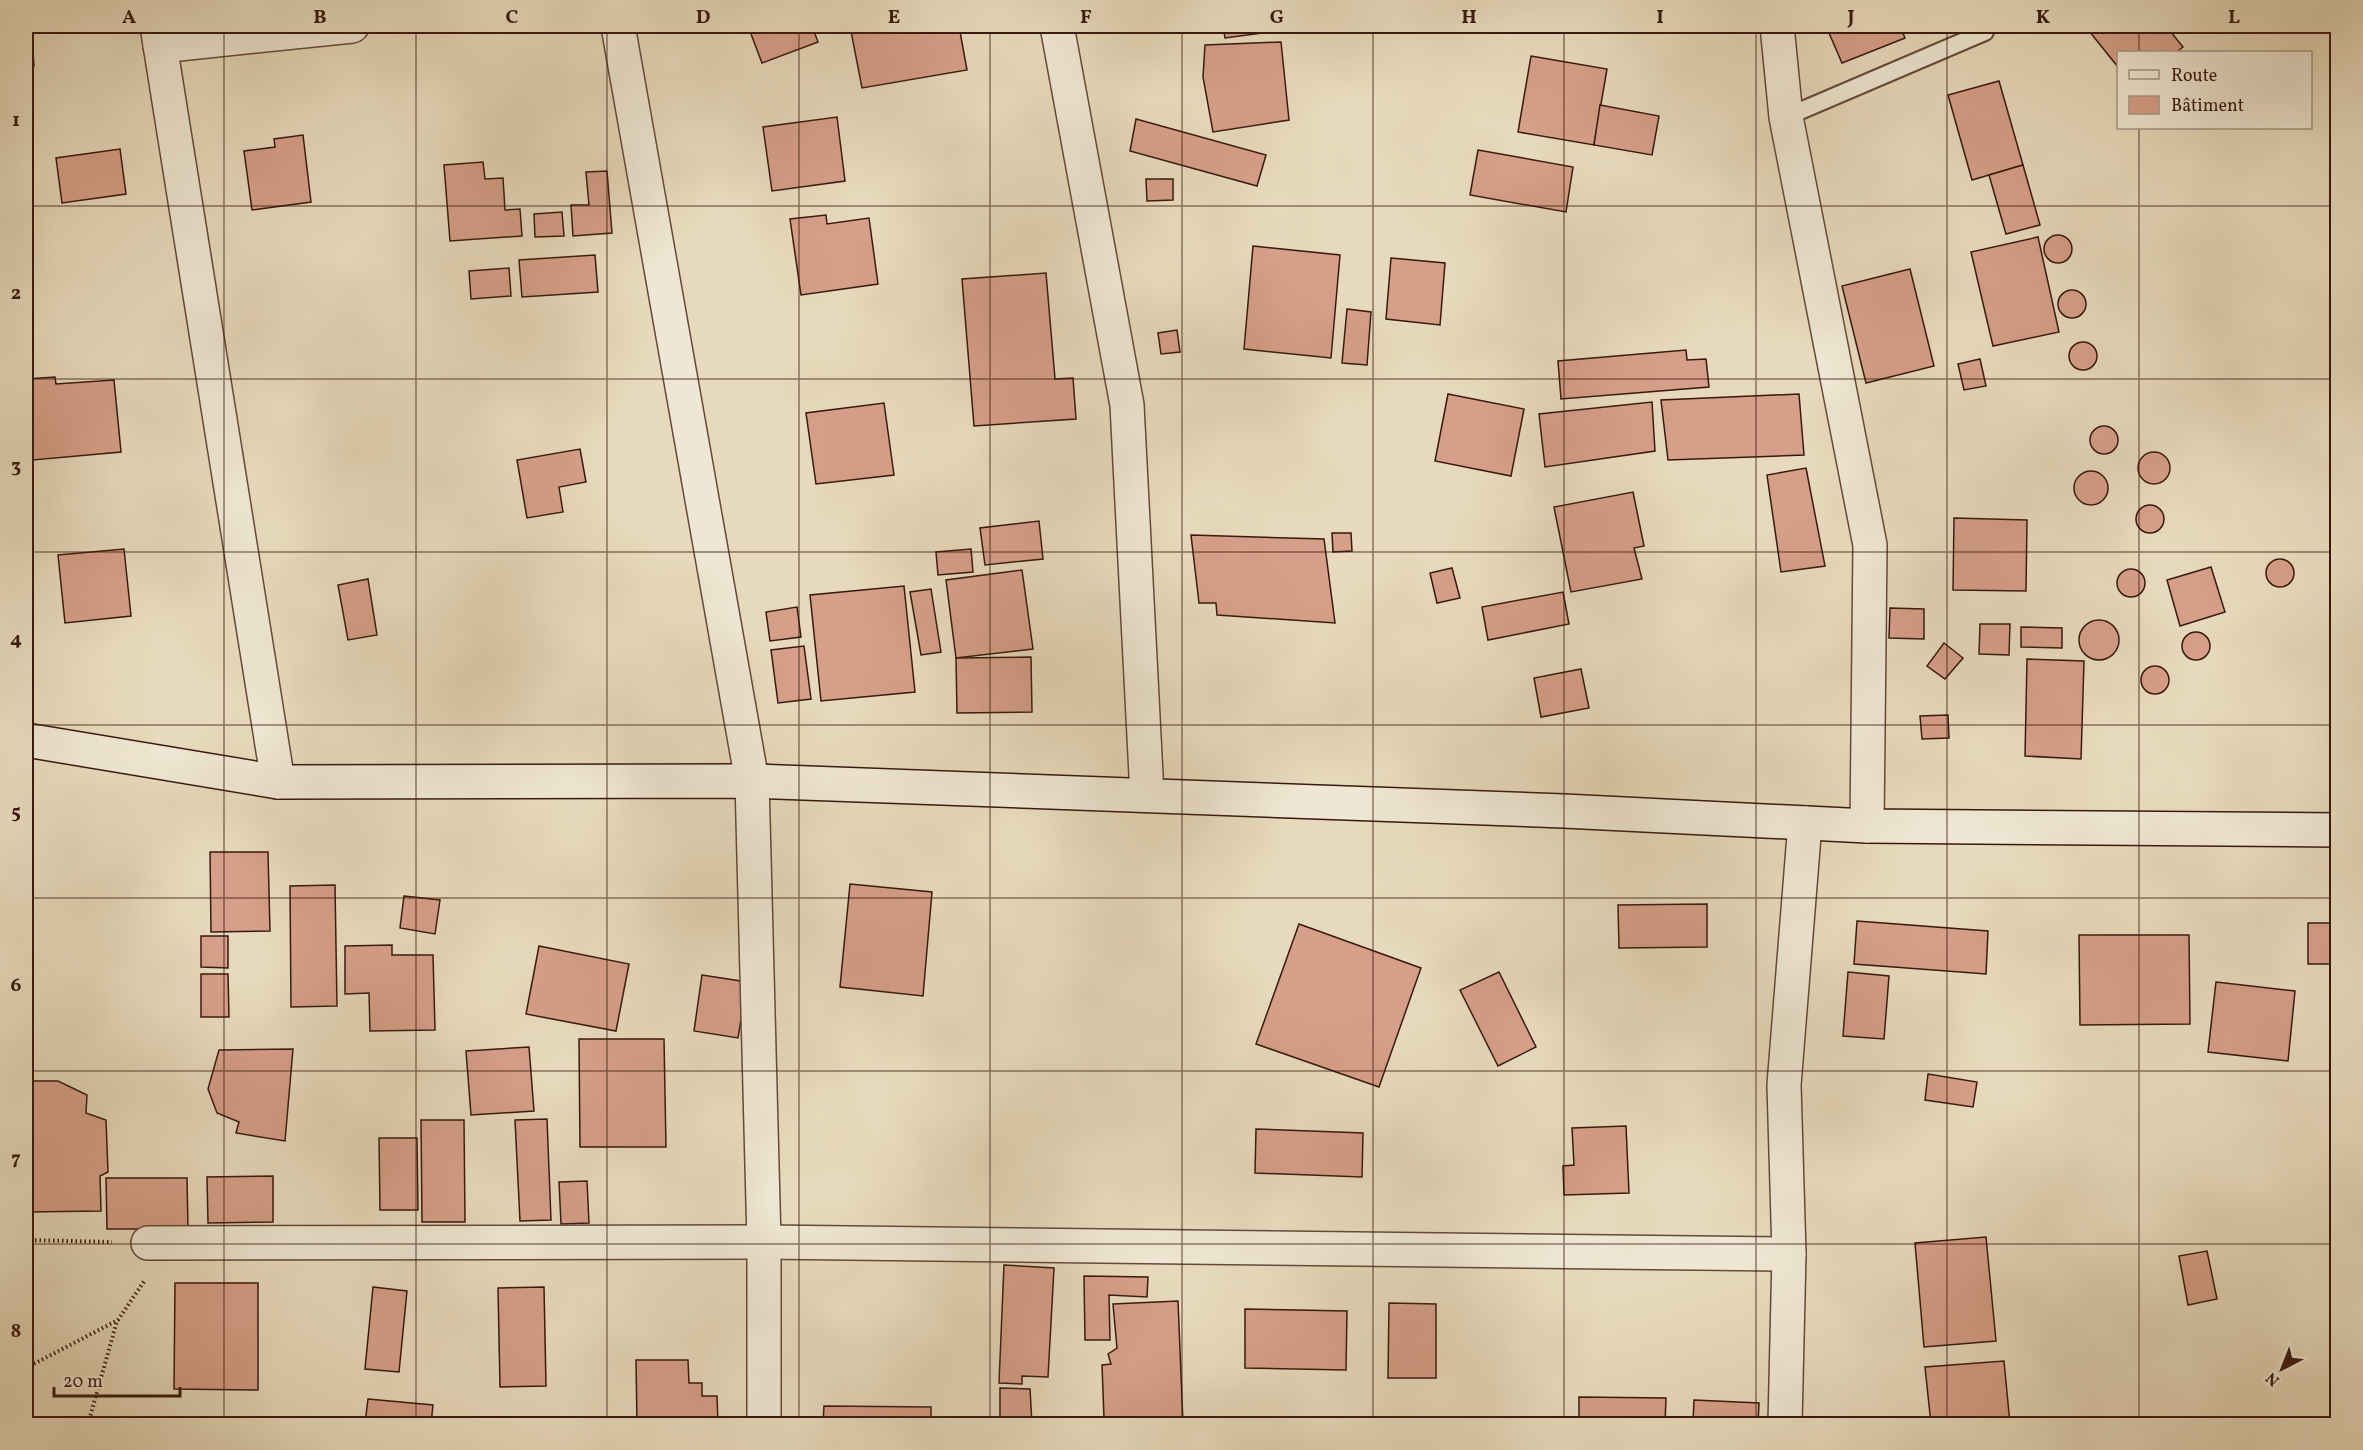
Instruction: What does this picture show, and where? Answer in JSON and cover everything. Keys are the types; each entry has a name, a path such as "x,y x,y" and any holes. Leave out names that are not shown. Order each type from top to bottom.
{"street":[{"path":"278,782 158,36 352,26"},
{"path":"618,26 752,781 764,1242 764,1425"},
{"path":"1057,26 1127,405 1147,795"},
{"path":"1777,26 1786,117 1870,545 1867,826"},
{"path":"26,740 278,782 752,781 1564,811 1867,826 2337,830"},
{"path":"1785,1425 1789,1254 1784,1085 1805,824"},
{"path":"160,1243 764,1242 1789,1254"}],"lane":[{"path":"1786,117 1985,32"}],"path":[{"path":"26,1240 160,1243 118,1320 88,1425"},
{"path":"26,1368 118,1320"}],"building":[{"path":"26,26 31,26 34,66 26,66"},
{"path":"748,26 812,26 818,42 762,63"},
{"path":"850,26 959,26 967,70 862,88"},
{"path":"1223,26 1309,26 1309,27 1225,38"},
{"path":"1826,26 1900,26 1905,38 1842,63"},
{"path":"2085,26 2166,26 2183,47 2178,51 2117,51 2117,66"},
{"path":"1281,42 1289,120 1213,132 1203,77 1205,45"},
{"path":"1531,56 1607,69 1594,145 1518,132"},
{"path":"1999,81 2023,165 1972,180 1948,95"},
{"path":"1600,105 1659,116 1652,155 1594,145"},
{"path":"837,117 845,181 772,191 763,127"},
{"path":"1136,119 1266,155 1257,186 1130,151"},
{"path":"303,135 311,202 252,210 244,151 275,147 274,139"},
{"path":"120,149 126,194 62,203 56,158"},
{"path":"1478,150 1573,167 1566,212 1470,195"},
{"path":"483,162 485,179 503,178 505,210 520,209 522,236 450,241 444,165"},
{"path":"2023,165 2040,225 2006,234 1989,175"},
{"path":"607,171 612,233 573,236 571,205 589,205 586,172"},
{"path":"1146,179 1173,179 1173,200 1147,201"},
{"path":"562,212 564,236 535,237 534,214"},
{"path":"826,215 827,224 869,218 878,284 801,295 790,219"},
{"path":"2058,235 2068,239 2072,249 2068,259 2058,263 2048,259 2044,249 2048,239"},
{"path":"2038,237 2059,332 1993,346 1971,252"},
{"path":"1253,246 1340,255 1331,358 1244,349"},
{"path":"595,255 598,292 522,297 519,260"},
{"path":"1391,258 1445,263 1440,325 1386,319"},
{"path":"509,268 511,296 471,299 469,271"},
{"path":"1910,269 1934,366 1866,383 1842,286"},
{"path":"1046,273 1055,379 1073,378 1076,419 974,426 962,279"},
{"path":"2072,290 2082,294 2086,304 2082,314 2072,318 2062,314 2058,304 2062,294"},
{"path":"1347,309 1371,312 1367,365 1342,363"},
{"path":"1177,330 1180,352 1161,354 1158,333"},
{"path":"2083,342 2093,346 2097,356 2093,366 2083,370 2073,366 2069,356 2073,346"},
{"path":"1686,350 1687,360 1706,359 1709,387 1561,399 1558,361"},
{"path":"1980,359 1986,386 1964,390 1958,364"},
{"path":"55,377 56,384 114,380 121,452 33,460 26,379"},
{"path":"1448,394 1524,409 1511,476 1435,461"},
{"path":"1799,394 1804,455 1668,460 1661,400"},
{"path":"1652,402 1655,451 1545,467 1539,414"},
{"path":"884,403 894,475 816,484 806,413"},
{"path":"2104,426 2114,430 2118,440 2114,450 2104,454 2094,450 2090,440 2094,430"},
{"path":"580,449 586,482 559,487 563,512 527,518 517,460"},
{"path":"2154,452 2166,456 2170,468 2166,480 2154,484 2142,480 2138,468 2142,456"},
{"path":"1806,468 1825,566 1781,572 1767,475"},
{"path":"2091,471 2103,476 2108,488 2103,500 2091,505 2079,500 2074,488 2079,476"},
{"path":"1633,492 1644,546 1634,548 1642,579 1571,592 1554,507"},
{"path":"2150,505 2160,509 2164,519 2160,529 2150,533 2140,529 2136,519 2140,509"},
{"path":"1954,518 2027,520 2026,591 1953,590"},
{"path":"1039,521 1043,559 985,565 980,528"},
{"path":"1332,533 1351,533 1352,551 1333,552"},
{"path":"1191,535 1324,539 1335,623 1217,615 1216,603 1199,603"},
{"path":"124,549 131,616 65,623 58,555"},
{"path":"971,549 973,572 938,575 936,552"},
{"path":"2280,559 2290,563 2294,573 2290,583 2280,587 2270,583 2266,573 2270,563"},
{"path":"2211,567 2225,612 2180,626 2167,580"},
{"path":"1452,568 1460,598 1437,603 1430,573"},
{"path":"2131,569 2141,573 2145,583 2141,593 2131,597 2121,593 2117,583 2121,573"},
{"path":"1022,570 1033,649 956,658 946,580"},
{"path":"368,579 377,635 348,640 338,585"},
{"path":"904,586 915,692 821,701 810,595"},
{"path":"931,589 941,652 921,655 910,592"},
{"path":"1563,592 1569,624 1488,640 1482,607"},
{"path":"797,607 801,637 770,641 766,612"},
{"path":"1890,608 1924,609 1924,639 1889,638"},
{"path":"2099,620 2113,626 2119,640 2113,654 2099,660 2085,654 2079,640 2085,626"},
{"path":"1980,624 2010,624 2009,655 1979,654"},
{"path":"2021,627 2062,628 2062,648 2021,647"},
{"path":"2196,632 2206,636 2210,646 2206,656 2196,660 2186,656 2182,646 2186,636"},
{"path":"1944,643 1963,658 1945,679 1927,666"},
{"path":"804,646 811,699 778,703 771,650"},
{"path":"1031,657 1032,712 957,713 956,658"},
{"path":"2027,659 2084,661 2081,759 2025,756"},
{"path":"2155,666 2165,670 2169,680 2165,690 2155,694 2145,690 2141,680 2145,670"},
{"path":"1581,669 1589,708 1541,717 1534,678"},
{"path":"1948,715 1949,738 1922,739 1920,716"},
{"path":"210,852 268,852 270,931 211,932"},
{"path":"850,884 932,892 923,996 840,987"},
{"path":"335,885 337,1006 291,1007 290,886"},
{"path":"404,896 440,900 435,934 400,928"},
{"path":"1707,904 1707,947 1619,948 1618,905"},
{"path":"1857,921 1988,931 1986,974 1854,964"},
{"path":"2308,923 2332,923 2332,964 2308,964"},
{"path":"1299,924 1421,968 1379,1087 1256,1044"},
{"path":"2079,935 2189,935 2190,1024 2080,1025"},
{"path":"201,936 228,936 228,968 201,967"},
{"path":"392,945 392,955 433,955 435,1030 370,1031 369,993 345,994 345,946"},
{"path":"539,946 629,964 616,1031 526,1014"},
{"path":"1499,972 1536,1047 1498,1066 1460,990"},
{"path":"1848,972 1889,976 1884,1039 1843,1036"},
{"path":"201,974 228,974 229,1017 201,1017"},
{"path":"702,975 747,982 738,1038 694,1031"},
{"path":"2216,982 2295,991 2288,1061 2208,1052"},
{"path":"579,1039 664,1039 666,1147 580,1147"},
{"path":"529,1047 534,1111 471,1115 466,1051"},
{"path":"293,1049 285,1141 236,1133 239,1122 217,1113 208,1089 219,1050"},
{"path":"1928,1074 1977,1082 1973,1107 1925,1100"},
{"path":"26,1081 58,1081 87,1095 86,1113 106,1120 108,1172 100,1176 101,1211 26,1212"},
{"path":"547,1119 551,1220 520,1221 515,1120"},
{"path":"421,1120 464,1120 465,1222 422,1222"},
{"path":"1626,1126 1629,1193 1564,1195 1563,1166 1574,1165 1572,1128"},
{"path":"1256,1129 1363,1133 1362,1177 1255,1173"},
{"path":"379,1138 417,1138 418,1210 380,1210"},
{"path":"273,1176 273,1222 208,1223 207,1177"},
{"path":"106,1178 187,1178 188,1229 107,1229"},
{"path":"587,1181 589,1223 561,1224 559,1182"},
{"path":"1986,1237 1996,1341 1924,1347 1915,1243"},
{"path":"2207,1251 2217,1299 2188,1305 2179,1256"},
{"path":"1004,1265 1054,1268 1048,1377 1022,1376 1022,1384 999,1383"},
{"path":"1084,1276 1148,1277 1147,1297 1109,1295 1110,1340 1085,1340"},
{"path":"175,1283 258,1283 258,1390 174,1389"},
{"path":"373,1287 407,1291 399,1372 365,1369"},
{"path":"544,1287 546,1386 500,1387 498,1288"},
{"path":"1178,1301 1183,1424 1104,1418 1102,1365 1111,1364 1108,1354 1117,1348 1113,1304"},
{"path":"1389,1303 1436,1304 1436,1378 1388,1378"},
{"path":"1245,1309 1347,1311 1346,1370 1245,1368"},
{"path":"636,1360 688,1360 689,1383 702,1383 702,1396 717,1396 718,1424 637,1424"},
{"path":"2004,1361 2010,1424 1931,1424 1925,1367"},
{"path":"1000,1388 1030,1389 1032,1424 1000,1424"},
{"path":"1579,1397 1666,1398 1665,1424 1579,1424"},
{"path":"368,1399 433,1405 431,1424 365,1424"},
{"path":"1694,1400 1759,1403 1758,1424 1693,1424"},
{"path":"824,1406 931,1407 931,1424 823,1424"}]}
